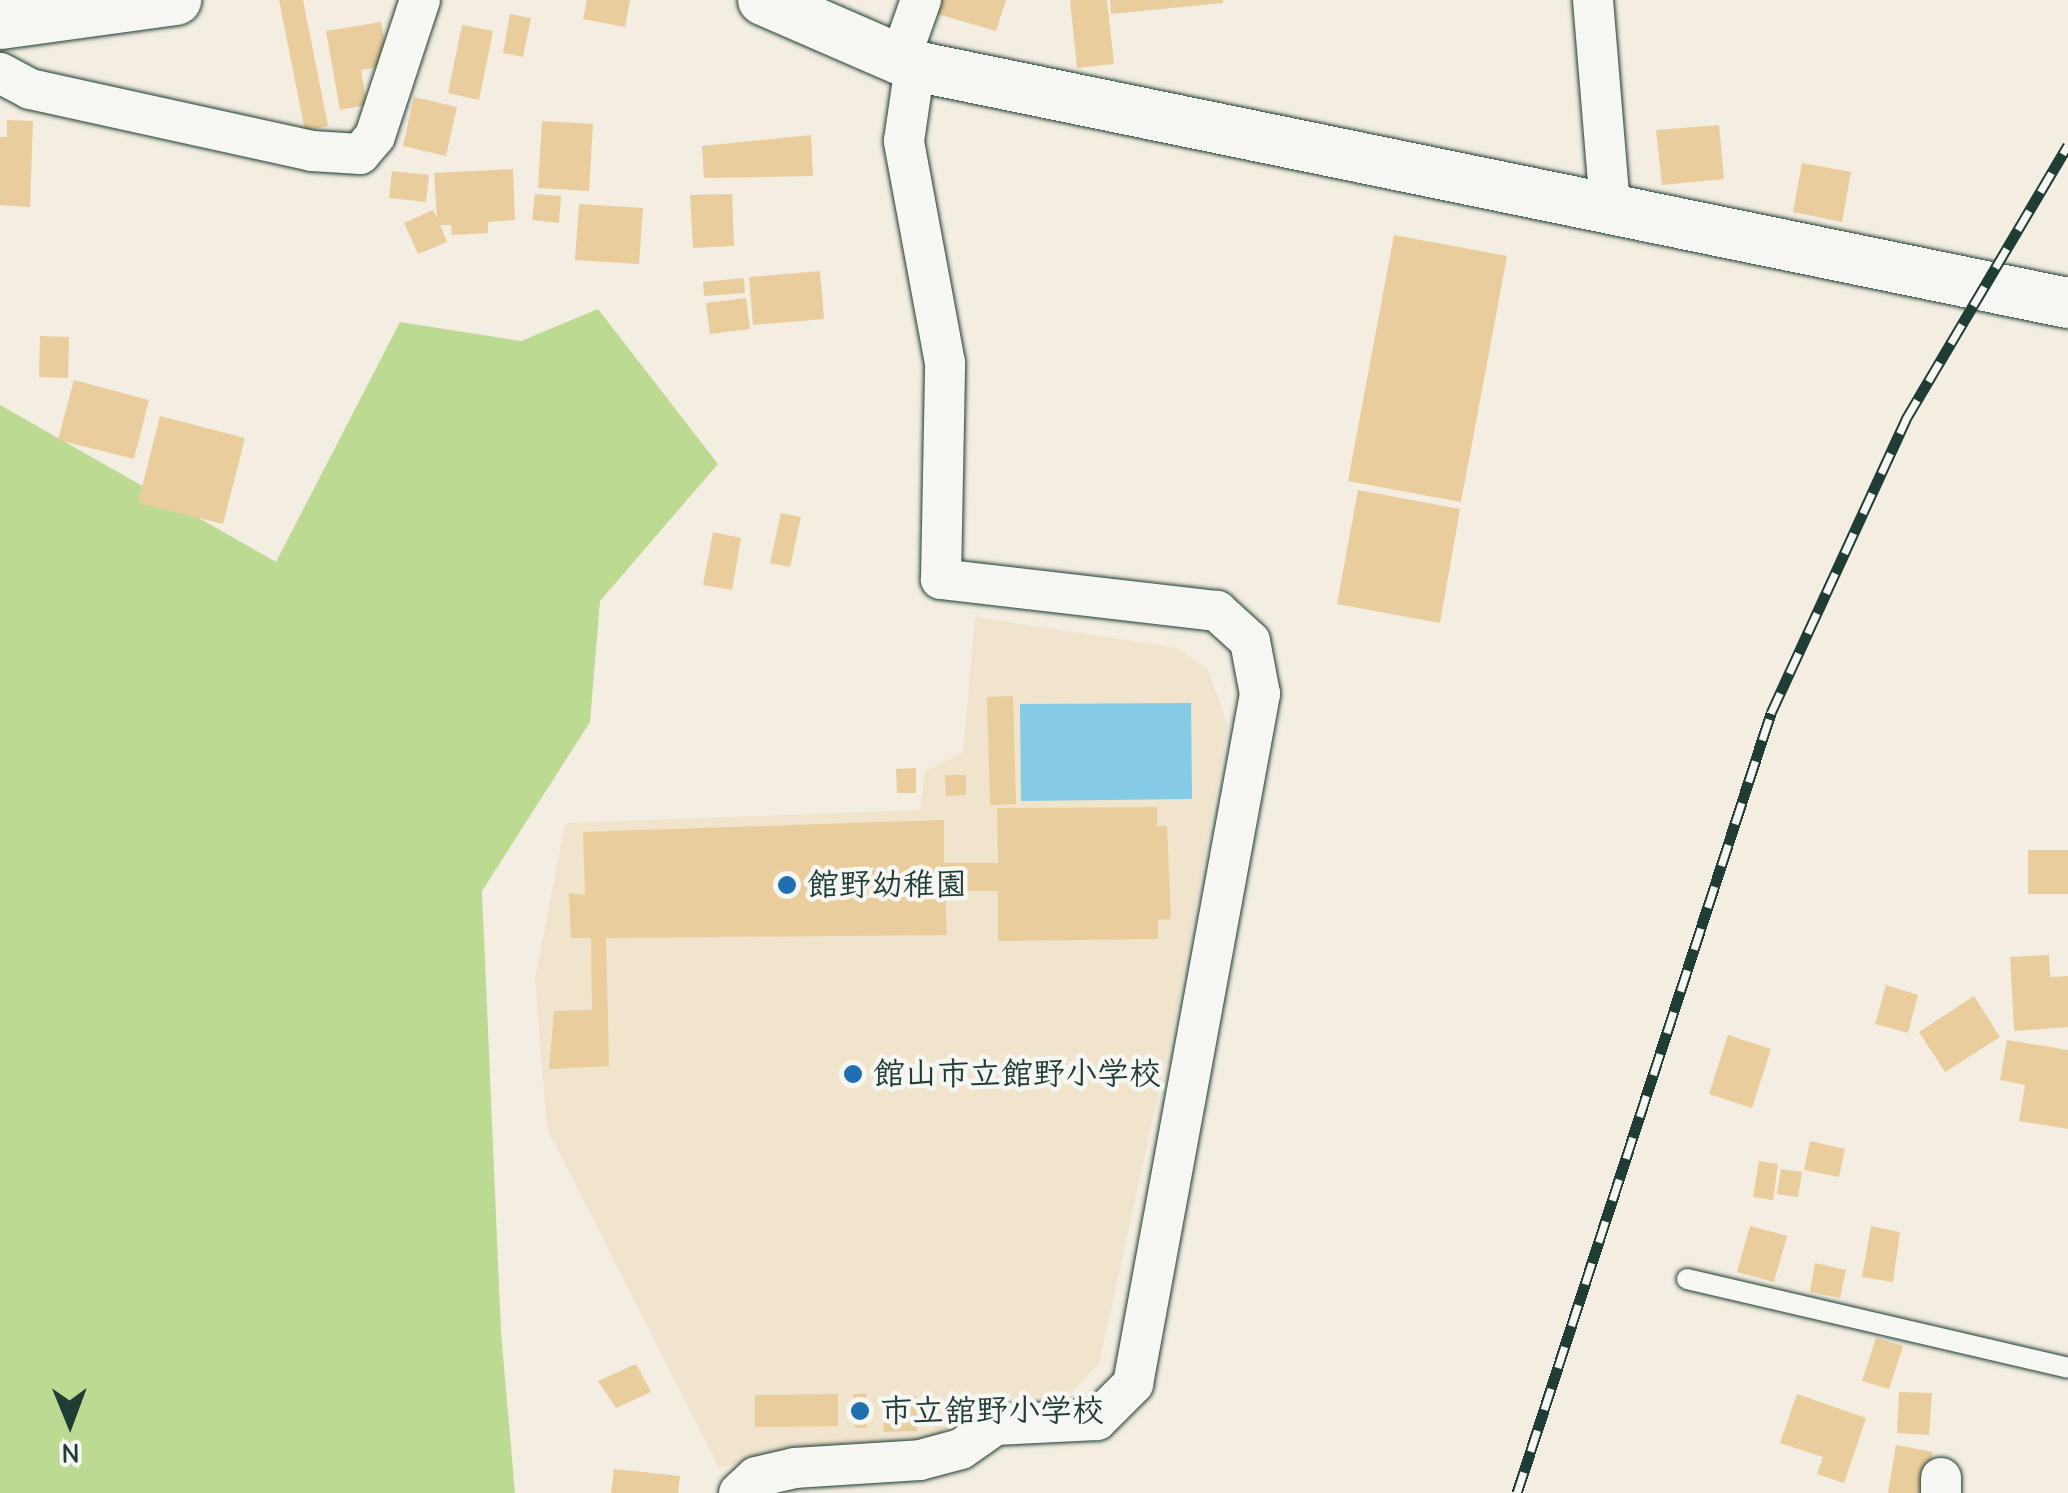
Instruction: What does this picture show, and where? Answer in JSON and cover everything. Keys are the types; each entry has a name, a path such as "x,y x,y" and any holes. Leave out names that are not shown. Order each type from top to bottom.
{"street":[{"path":"0,24 176,0"},
{"path":"0,74 30,90 318,152 360,154 375,136 420,0"},
{"path":"762,0 907,63 2068,302"},
{"path":"740,1493 756,1477 794,1468 920,1460 962,1449 996,1426 1097,1420 1133,1384 1260,694 1250,641 1217,612 942,579 945,362 904,141 907,63 921,0"},
{"path":"1593,0 1610,208"}],"lane":[{"path":"1687,1279 2068,1368"}],"shaded area":[{"name":"館山市立館野小学校","path":"975,617 1177,648 1208,669 1228,726 1175,1019 1099,1364 1071,1393 978,1400 929,1444 719,1467 547,1129 535,980 565,823 920,810 925,771 963,752"}],"green space":[{"path":"598,309 718,464 600,601 590,722 482,891 501,1332 515,1493 0,1493 0,405 276,562 400,322 521,341"}],"water":[{"path":"1191,703 1192,799 1021,801 1020,704"}],"building":[{"path":"279,0 303,0 328,126 305,131"},
{"path":"587,0 630,0 625,27 583,19"},
{"path":"938,0 1006,0 996,31 934,13"},
{"path":"1070,0 1107,0 1114,64 1077,68"},
{"path":"1110,0 1223,0 1223,3 1111,14"},
{"path":"510,14 531,18 523,57 503,53"},
{"path":"381,22 389,65 361,70 367,105 340,110 326,31"},
{"path":"462,25 493,31 479,100 448,93"},
{"path":"414,97 457,107 446,156 403,146"},
{"path":"7,120 33,121 30,207 0,205 0,137 7,137"},
{"path":"542,121 593,124 589,191 538,188"},
{"path":"1719,125 1724,179 1662,185 1656,130"},
{"path":"811,135 813,176 704,178 702,146"},
{"path":"1802,163 1851,172 1842,222 1793,212"},
{"path":"513,169 515,220 488,222 488,233 452,235 451,225 440,225 447,242 418,254 404,223 433,210 437,218 434,173"},
{"path":"392,171 429,175 426,202 389,198"},
{"path":"535,194 561,196 559,223 532,220"},
{"path":"732,194 734,246 693,248 690,195"},
{"path":"579,204 643,208 639,264 575,260"},
{"path":"1394,235 1507,256 1461,502 1348,481"},
{"path":"820,271 824,319 753,325 749,277"},
{"path":"744,278 745,293 704,296 703,282"},
{"path":"746,298 750,329 710,334 706,303"},
{"path":"40,336 69,337 68,378 39,377"},
{"path":"74,380 149,400 134,459 58,440"},
{"path":"160,416 245,438 223,524 138,503"},
{"path":"1358,490 1460,509 1440,623 1337,604"},
{"path":"781,513 801,517 790,567 770,563"},
{"path":"713,532 741,538 732,590 703,585"},
{"path":"1013,696 1016,804 990,805 987,697"},
{"path":"916,768 916,793 897,793 896,769"},
{"path":"945,775 966,775 966,795 946,796"},
{"path":"1157,807 1157,826 1167,826 1171,919 1158,920 1158,939 998,941 998,891 945,891 947,935 606,938 609,1066 549,1069 554,1011 592,1010 591,938 571,938 569,893 585,895 583,832 944,820 944,863 998,863 997,808"},
{"path":"2028,850 2068,850 2068,894 2028,894"},
{"path":"2049,955 2050,977 2068,976 2068,1027 2014,1031 2010,957"},
{"path":"1886,985 1918,995 1908,1033 1875,1024"},
{"path":"1974,996 2000,1037 1945,1072 1919,1032"},
{"path":"1728,1035 1771,1049 1752,1108 1709,1094"},
{"path":"2007,1040 2068,1050 2068,1129 2019,1121 2025,1085 2000,1080"},
{"path":"1810,1141 1845,1149 1839,1177 1804,1170"},
{"path":"1759,1161 1778,1164 1773,1200 1753,1197"},
{"path":"1781,1169 1802,1172 1798,1197 1777,1194"},
{"path":"1750,1226 1787,1236 1774,1282 1737,1272"},
{"path":"1871,1226 1900,1232 1893,1282 1862,1277"},
{"path":"1815,1263 1846,1270 1840,1298 1810,1292"},
{"path":"1876,1338 1903,1346 1889,1389 1862,1381"},
{"path":"636,1364 651,1392 616,1408 598,1381"},
{"path":"1899,1392 1932,1393 1929,1435 1897,1433"},
{"name":"市立舘野小学校","path":"866,1393 867,1428 855,1428 853,1394"},
{"path":"838,1394 838,1426 755,1427 755,1395"},
{"path":"1797,1394 1866,1418 1844,1483 1817,1474 1823,1457 1780,1443"},
{"path":"883,1396 916,1396 917,1431 884,1432"},
{"path":"1896,1445 1933,1452 1925,1493 1888,1493"},
{"path":"614,1469 680,1476 678,1493 611,1493"}],"railway":[{"path":"1517,1493 1771,713 1906,419 2068,145"}],"place":[{"name":"館野幼稚園","path":"787,885"},
{"name":"館山市立館野小学校","path":"853,1074"},
{"name":"市立舘野小学校","path":"860,1411"}]}
